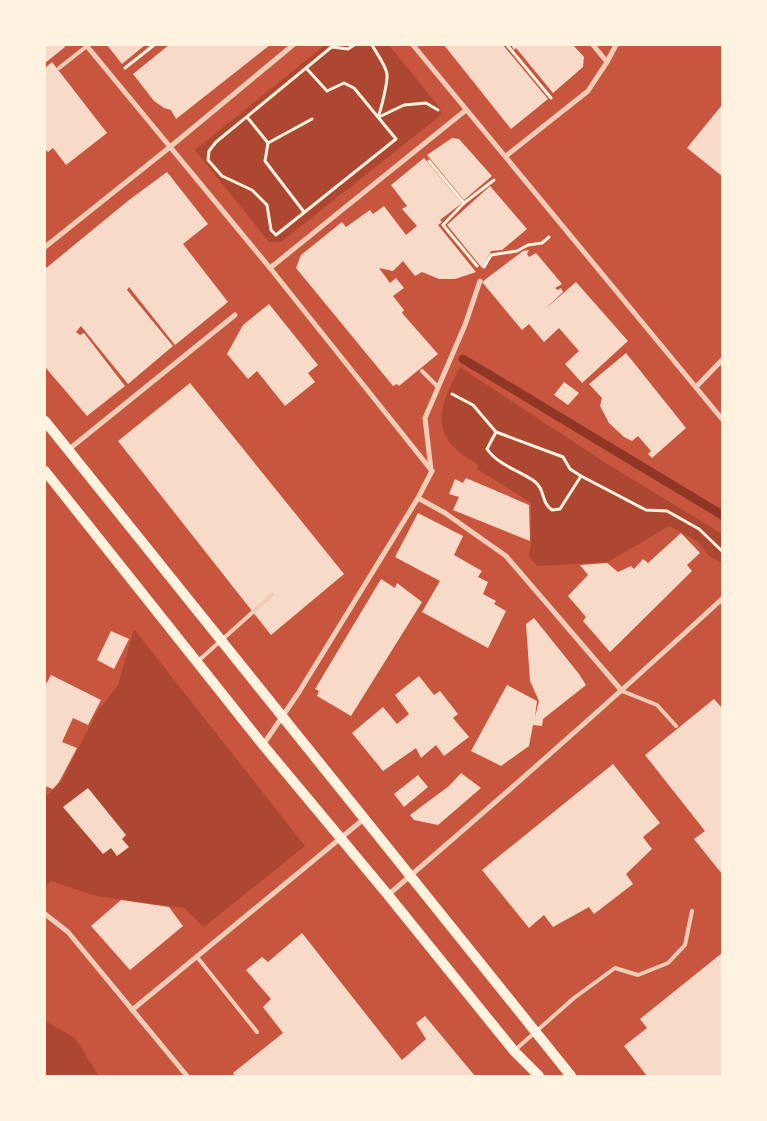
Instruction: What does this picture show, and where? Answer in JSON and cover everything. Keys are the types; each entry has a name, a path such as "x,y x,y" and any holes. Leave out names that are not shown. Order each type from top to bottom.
{"main road":[{"path":"45,421 283,718 366,818 571,1076"},
{"path":"45,471 263,745 388,894 514,1051 539,1076"}],"street":[{"path":"45,246 170,147 293,45"},
{"path":"413,45 722,419"},
{"path":"593,45 607,62"},
{"path":"506,156 588,91 616,45"},
{"path":"86,46 270,268 432,470"},
{"path":"270,268 466,110"},
{"path":"263,745 283,718 418,498 432,470 425,418 465,325 480,281"},
{"path":"68,450 235,315"},
{"path":"696,387 722,360"},
{"path":"418,498 445,513 506,556 622,691"},
{"path":"388,894 433,858 622,691 722,599"},
{"path":"132,1010 366,818"},
{"path":"45,914 68,932 187,1076"}],"lane":[{"path":"59,68 86,46"},
{"path":"422,371 438,387"},
{"path":"197,662 272,596"},
{"path":"622,691 657,705 676,726"},
{"path":"514,1051 574,998 615,968 638,975 668,963 684,945 692,911"},
{"path":"197,957 257,1032"}],"path":[{"path":"113,78 154,45"},
{"path":"307,68 327,91 344,83 354,88 396,139 276,235 271,230 267,205 252,190 222,176 208,160 209,151 216,142 333,46 348,49 354,45"},
{"path":"372,45 387,75 383,104 378,117"},
{"path":"507,45 562,111"},
{"path":"378,117 404,105 426,102 440,111"},
{"path":"247,117 268,143 265,161 304,212"},
{"path":"268,143 312,119"},
{"path":"429,161 464,203"},
{"path":"494,180 464,203 443,225 482,272 491,255 517,251 542,243 547,239"},
{"path":"438,387 473,405 496,432 563,457 570,469 580,476 646,510 667,512 699,529 722,551"},
{"path":"496,432 487,449 492,457 536,482 542,491 546,505 552,510 560,509 580,476"}],"shaded area":[{"path":"325,45 389,45 440,108 441,115 281,242 269,242 195,150"},
{"path":"460,367 601,460 722,534 722,563 709,556 697,541 669,526 608,562 537,566 529,557 531,544 531,503 477,469 478,465 456,449 443,429 443,408"},
{"path":"134,629 305,846 204,927 184,908 96,896 51,881 45,889 45,797 61,782 97,712 118,685"},
{"path":"45,1021 75,1038 99,1076 45,1076"}],"building":[{"path":"45,45 64,45 65,47 45,63"},
{"path":"107,45 145,45 122,64"},
{"path":"169,45 270,45 176,119 171,110 164,108 154,101 133,74"},
{"path":"444,45 503,45 548,99 511,129"},
{"path":"511,45 573,45 584,57 583,67 553,93 516,48 514,50"},
{"path":"52,62 107,133 66,165 53,148 48,152 45,149 45,68"},
{"path":"722,105 722,176 687,148"},
{"path":"452,138 459,139 492,176 464,200 427,155"},
{"path":"424,158 462,203 440,220 442,222 438,225 476,272 455,279 439,279 422,272 415,276 403,261 393,271 379,268 390,283 396,278 404,288 393,296 404,310 402,313 438,354 399,386 397,384 393,386 296,268 301,255 342,222 346,227 370,210 373,214 384,206 406,235 417,226 402,209 407,206 391,185"},
{"path":"167,172 208,224 183,244 228,302 175,345 129,287 127,290 173,346 128,384 81,326 76,332 80,335 84,333 125,386 87,416 45,367 45,269 129,200"},
{"path":"490,186 527,229 502,250 491,251 482,268 447,225"},
{"path":"529,250 527,254 529,257 536,253 562,284 555,288 558,290 561,288 563,292 544,310 576,282 628,341 582,383 565,364 579,351 559,328 544,342 529,324 522,330 482,282 523,251"},
{"path":"269,304 318,365 308,373 315,382 285,406 257,371 248,379 227,354 243,325"},
{"path":"626,353 686,428 652,458 648,454 651,451 638,436 632,441 624,437 609,423 600,406 602,398 589,384"},
{"path":"564,382 579,393 568,405 554,395"},
{"path":"190,383 344,574 271,635 118,441"},
{"path":"466,478 529,505 530,541 453,510 459,497 449,494 455,479 463,483"},
{"path":"418,513 463,536 454,555 482,571 478,577 488,582 483,594 496,601 494,604 506,611 488,648 422,612 440,581 395,557"},
{"path":"681,533 700,553 687,565 692,571 610,652 583,621 586,617 568,596 588,575 580,565 607,563 618,572 631,566 634,569 643,559 648,563"},
{"path":"381,579 395,588 397,583 422,602 351,716 317,696 319,691 315,689"},
{"path":"534,618 586,685 543,719 542,726 533,725 529,746 501,766 471,751 507,685 537,701 535,717 539,701 530,681 526,624"},
{"path":"111,631 129,639 114,669 97,660"},
{"path":"51,675 101,700 88,725 73,718 62,742 77,748 59,782 53,789 45,786 45,686"},
{"path":"419,676 434,695 440,691 458,714 453,718 469,737 444,756 436,745 421,758 416,748 383,771 352,733 383,707 397,724 409,714 395,695"},
{"path":"714,699 722,708 722,874 694,839 705,831 645,755"},
{"path":"613,764 660,823 643,837 652,849 626,874 633,884 594,914 589,907 553,927 544,915 529,928 482,870"},
{"path":"461,773 481,788 438,825 414,820 410,815 449,786"},
{"path":"418,775 428,787 404,807 394,794"},
{"path":"88,788 126,835 122,839 129,847 117,856 111,848 103,854 63,807"},
{"path":"121,900 169,907 183,926 130,970 91,926"},
{"path":"302,933 402,1060 426,1039 416,1023 425,1016 475,1076 235,1076 233,1073 283,1033 263,1007 271,999 246,970 262,957 268,962"},
{"path":"722,953 722,1076 647,1076 624,1046 647,1028 640,1019"}],"waterway":[{"path":"463,359 722,515"}]}
